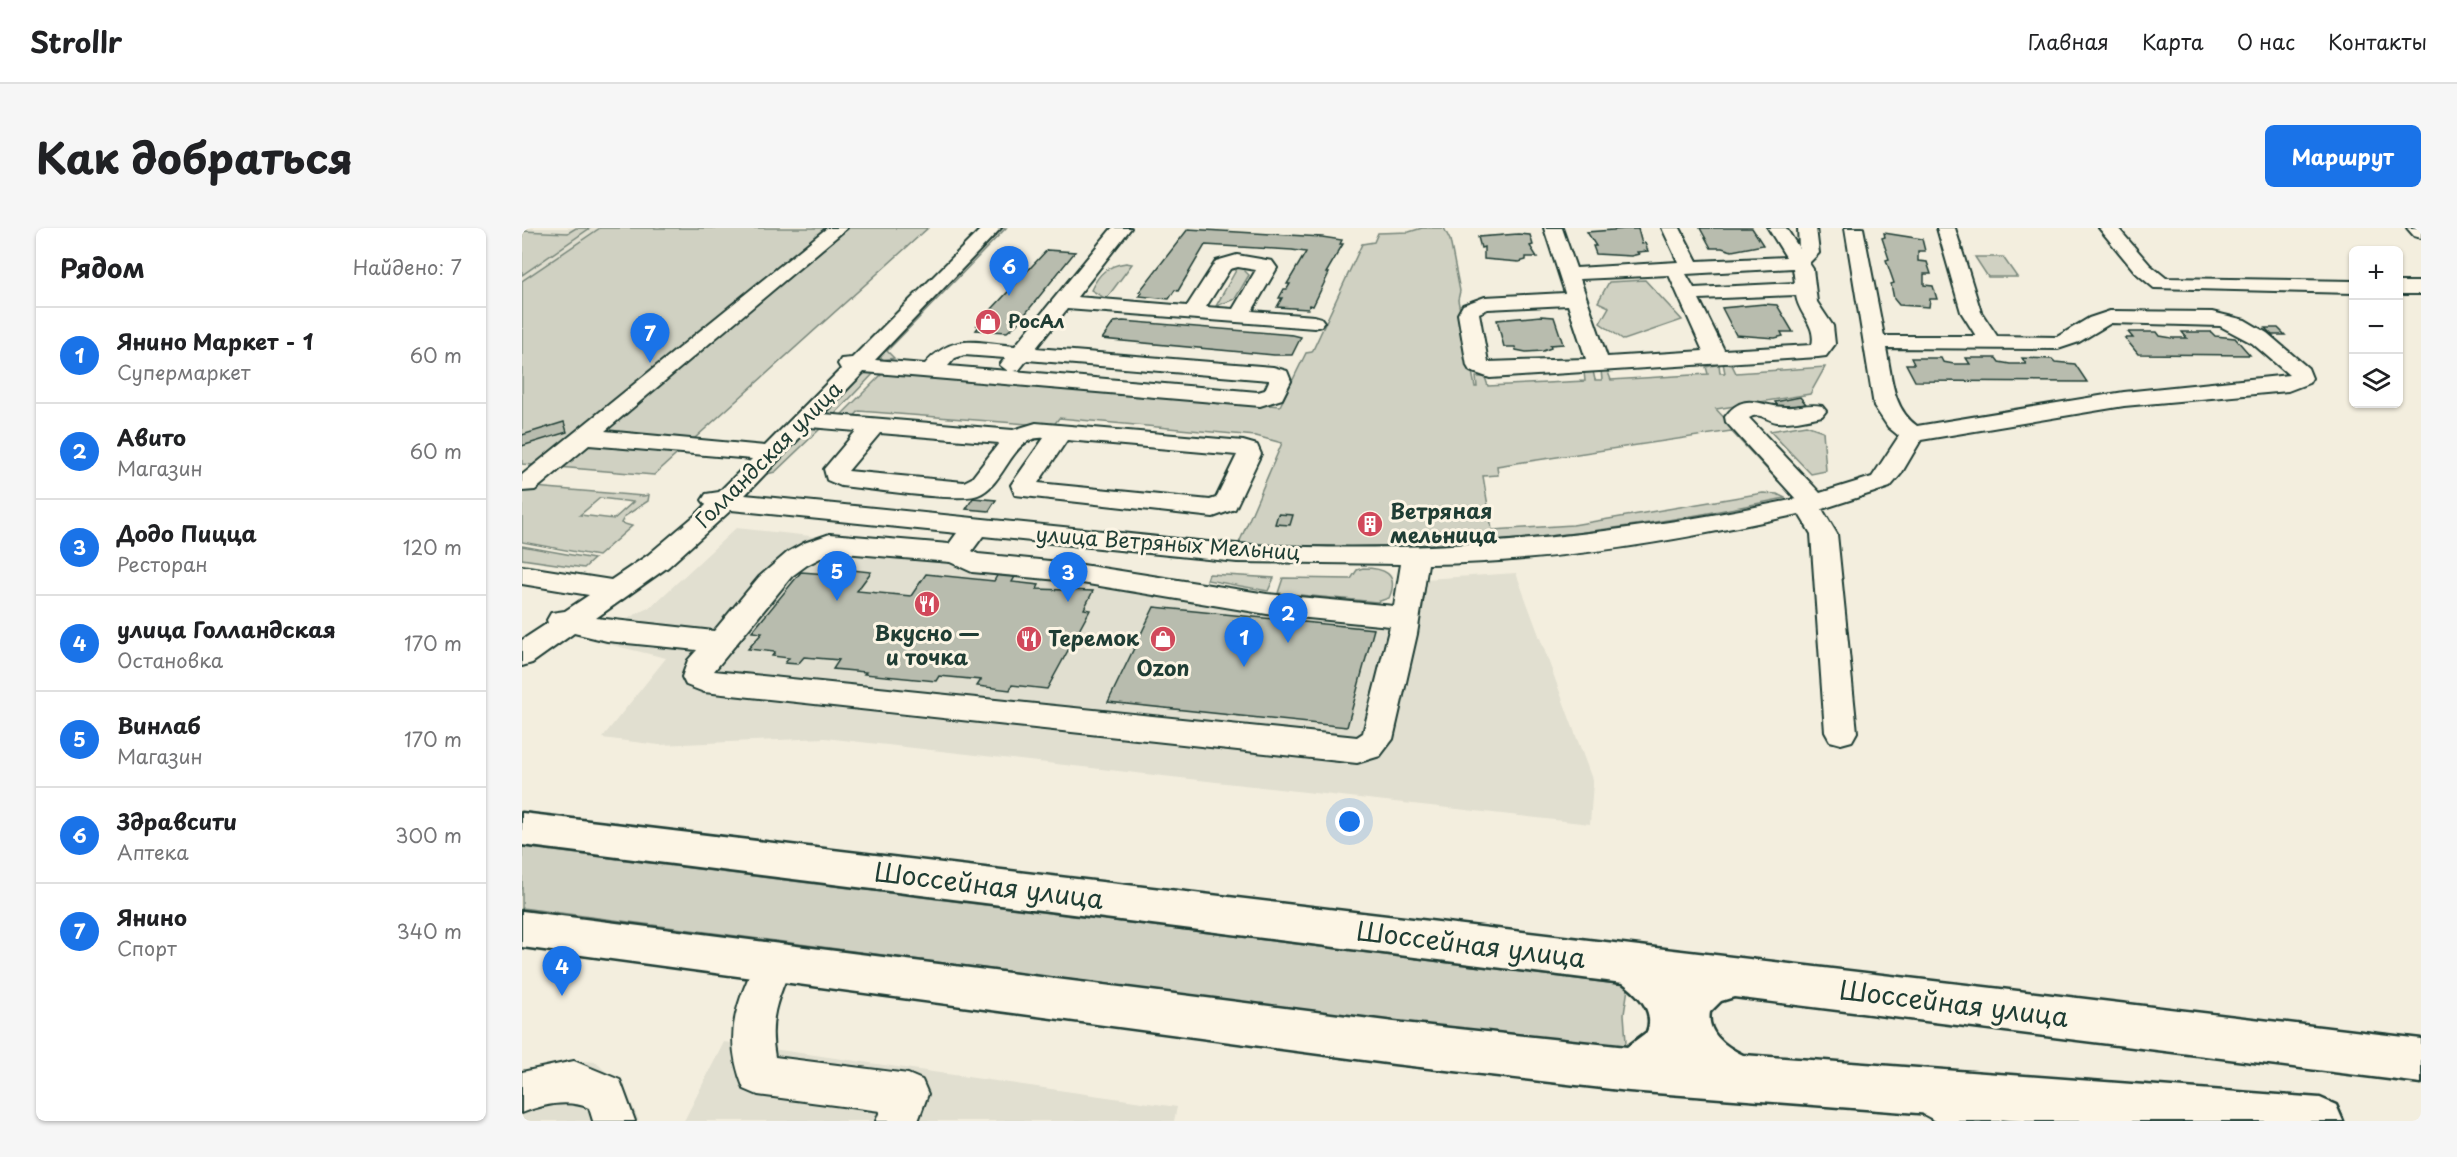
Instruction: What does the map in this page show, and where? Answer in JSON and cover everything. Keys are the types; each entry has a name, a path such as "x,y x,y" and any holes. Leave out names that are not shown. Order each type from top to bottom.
{"main road":[{"name":"Шоссейная улица","path":"522,828 2421,1061"},
{"path":"522,929 1394,1043 1629,1069 1921,1092 2148,1117 2320,1121"},
{"path":"1629,1069 1647,1063 1660,1051 1669,1037 1671,1019 1668,1002 1659,986 1630,964"},
{"path":"1734,977 1716,980 1701,988 1691,1002 1688,1020 1693,1039 1704,1056 1721,1069 1741,1077"}],"street":[{"path":"526,484 838,228"},
{"name":"Голландская улица","path":"522,655 611,589 658,561 720,501 985,228"},
{"name":"Голландская улица","path":"767,453 805,420 854,364 992,228"},
{"path":"1001,377 1122,228"},
{"path":"1553,228 1599,365"},
{"path":"1671,228 1682,268 1686,294 1717,358"},
{"path":"1576,298 1485,303 1470,309 1468,314 1478,366 1490,371 1811,352 1822,348 1822,326 1806,302 1803,269 1777,228"},
{"path":"1568,273 1799,262 1809,253 1807,228"},
{"path":"1854,228 1886,406 1896,422 1912,434 2124,399 2288,384 2301,378 2300,373 2249,329 2234,321 2212,318 2110,317 2101,319 2066,341 1875,342"},
{"path":"1946,228 1971,312 1990,342"},
{"path":"2108,228 2143,269 2161,284 2349,287"},
{"path":"2416,228 2421,232"},
{"path":"1193,312 1223,265 1237,261 1265,265 1267,268 1239,316"},
{"path":"2403,288 2421,288"},
{"path":"1686,294 1805,289"},
{"path":"1062,302 1314,322"},
{"path":"854,364 931,371 1260,399 1274,394 1280,381 1279,376 1273,374 1026,346 954,349 931,371"},
{"path":"1814,411 1785,416 1763,407 1747,410 1737,417 1738,423 1811,504 1824,534 1841,732"},
{"path":"805,420 1015,437 1036,430 1060,432 1243,448 1248,450 1249,454 1226,503 1221,507 1029,492 1024,489 1024,485 1060,432"},
{"path":"873,427 837,469 836,475 841,478 968,490 981,484 1015,437"},
{"name":"улица Ветряных Мельниц","path":"720,501 1237,553 1416,556 1513,551 1625,539 1707,526 1865,490 1881,482 1889,474 1912,434"},
{"path":"582,437 767,453"},
{"path":"1023,533 1049,493"},
{"path":"956,555 975,528"},
{"path":"1405,617 1267,604 1070,572 972,563 956,555 830,543 814,546 801,554 777,578 699,668 697,677 704,681 1357,750 1369,747 1377,739 1415,575 1416,556"},
{"path":"522,575 611,589"},
{"path":"566,621 607,631 721,642"},
{"name":"Голландская улица","path":"522,645 566,621"},
{"path":"522,940 564,934"},
{"path":"774,962 759,997 751,1031 758,1075 908,1094 897,1121"},
{"path":"522,1093 532,1088 574,1081 606,1094 614,1121"},
{"path":"1921,1092 1981,1121"}],"shaded area":[{"path":"522,228 600,228 522,281"},
{"path":"576,228 590,228 522,275 522,231 568,233"},
{"path":"600,228 928,228 654,475 522,464 522,281"},
{"path":"1000,228 1006,228 887,351 894,358 883,360 880,356"},
{"path":"1422,228 1444,228 1450,240 1460,291 1458,300 1475,387 1477,387 1476,377 1485,377 1488,386 1585,381 1584,372 1593,371 1595,380 1602,380 1601,370 1608,372 1611,380 1708,374 1706,367 1719,364 1720,373 1725,373 1723,363 1732,365 1736,373 1825,367 1810,394 1716,409 1783,482 1778,481 1731,431 1497,466 1498,475 1483,476 1492,530 1573,525 1763,493 1777,494 1785,498 1650,523 1514,540 1376,547 1239,543 1282,443 1256,436 1059,418 1053,426 859,411 851,420 837,419 884,372 1280,406 1306,353 1312,352 1362,244 1374,242 1378,233 1409,232"},
{"path":"1975,257 2003,257 2017,277 1988,277"},
{"path":"1126,263 1132,264 1106,299 1091,290 1104,271"},
{"path":"1239,265 1249,275 1235,299 1216,306"},
{"path":"1645,280 1682,320 1624,340 1600,323 1609,307 1598,302 1609,282"},
{"path":"876,371 831,418 823,417 818,411 852,378"},
{"path":"1806,425 1823,431 1826,471 1811,474 1770,431"},
{"path":"814,426 822,427 775,472 754,477 800,430"},
{"path":"522,486 649,495 648,501 625,516 621,523 632,526 598,556 522,542","holes":["600,498 633,502 614,519 580,515"]},
{"path":"736,528 902,546 1239,593 1418,611 1426,579 1516,573 1593,782 1590,824 825,738 659,745 602,738 666,658 587,639 652,606"},
{"path":"522,546 594,559 584,568 522,559"},
{"path":"1377,569 1388,574 1392,583 1389,598 1377,602 1278,593 1283,578 1351,579 1357,570"},
{"path":"1209,574 1274,578 1268,591 1207,580"},
{"path":"522,847 1626,985 1628,988 1624,1014 1626,1042 1624,1046 1397,1022 522,908"},
{"path":"724,1042 1177,1107 1174,1121 684,1121"},
{"path":"570,1060 596,1062 627,1093 639,1121 522,1121 522,1074"}],"building":[{"path":"1700,228 1752,228 1763,245 1732,251 1711,248"},
{"path":"1188,229 1322,237 1342,240 1340,244 1343,244 1326,273 1329,273 1313,306 1310,305 1308,309 1277,307 1282,298 1279,298 1290,284 1287,284 1306,252 1292,250 1205,245 1178,291 1175,290 1169,299 1139,296 1142,293 1139,292"},
{"path":"1638,229 1642,244 1645,243 1648,251 1637,252 1639,254 1631,256 1596,254 1593,246 1596,246 1587,232"},
{"path":"1884,233 1922,239 1925,251 1918,251 1918,261 1927,262 1931,274 1924,274 1924,285 1933,286 1937,299 1930,299 1929,307 1899,305 1894,299 1891,284 1894,283 1886,260 1889,259 1882,238 1885,237"},
{"path":"1530,235 1533,245 1530,246 1537,257 1526,257 1526,260 1519,262 1484,259 1484,247 1481,248 1478,237"},
{"path":"1047,250 1075,252 1018,323 1007,332 976,330 980,325 977,325"},
{"path":"1777,305 1793,332 1781,332 1783,336 1775,338 1736,335 1722,308"},
{"path":"1554,317 1563,344 1550,345 1551,348 1543,351 1526,352 1516,350 1515,347 1504,347 1497,320"},
{"path":"1114,322 1301,337 1292,355 1102,339"},
{"path":"2265,328 2278,328 2285,335 2272,335"},
{"path":"2128,332 2157,332 2160,336 2187,338 2182,332 2211,332 2215,336 2235,338 2250,355 2138,354 2125,338 2133,338"},
{"path":"1911,358 1941,358 1943,362 1954,364 1970,364 1966,358 1996,358 1999,362 2010,364 2026,364 2022,358 2052,359 2055,362 2075,364 2087,382 1915,381 1906,364 1914,364"},
{"path":"1800,397 1806,404 1780,409 1775,402"},
{"path":"564,422 567,432 522,446 522,435"},
{"path":"973,498 996,500 989,511 966,509"},
{"path":"1278,514 1293,515 1290,525 1275,524"},
{"name":"Ветряная мельница","path":"1367,516 1373,516 1377,523 1373,530 1367,530 1363,526 1363,520"},
{"path":"833,568 871,572 857,591 911,596 926,574 994,581 998,574 1016,575 1012,582 1039,585 1037,589 1093,591 1084,609 1090,610 1047,689 1012,685 1010,690 977,686 981,680 939,676 936,681 864,674 866,672 833,669 839,660 804,657 798,664 785,663 789,658 772,656 775,652 748,649 762,633 752,632 801,572 828,574"},
{"path":"1154,607 1374,629 1347,727 1108,702"}],"place":[{"name":"Здравсити","path":"1009,296"},
{"name":"РосАл","path":"988,322"},
{"name":"Янино","path":"650,363"},
{"name":"Ветряная мельница","path":"1370,524"},
{"name":"Винлаб","path":"837,601"},
{"name":"Додо Пицца","path":"1068,602"},
{"name":"Вкусно — и точка","path":"927,604"},
{"name":"Теремок","path":"1029,639"},
{"name":"Ozon","path":"1163,639"},
{"name":"Авито","path":"1288,643"},
{"name":"Янино Маркет - 1","path":"1244,667"},
{"name":"улица Голландская","path":"562,996"}]}
